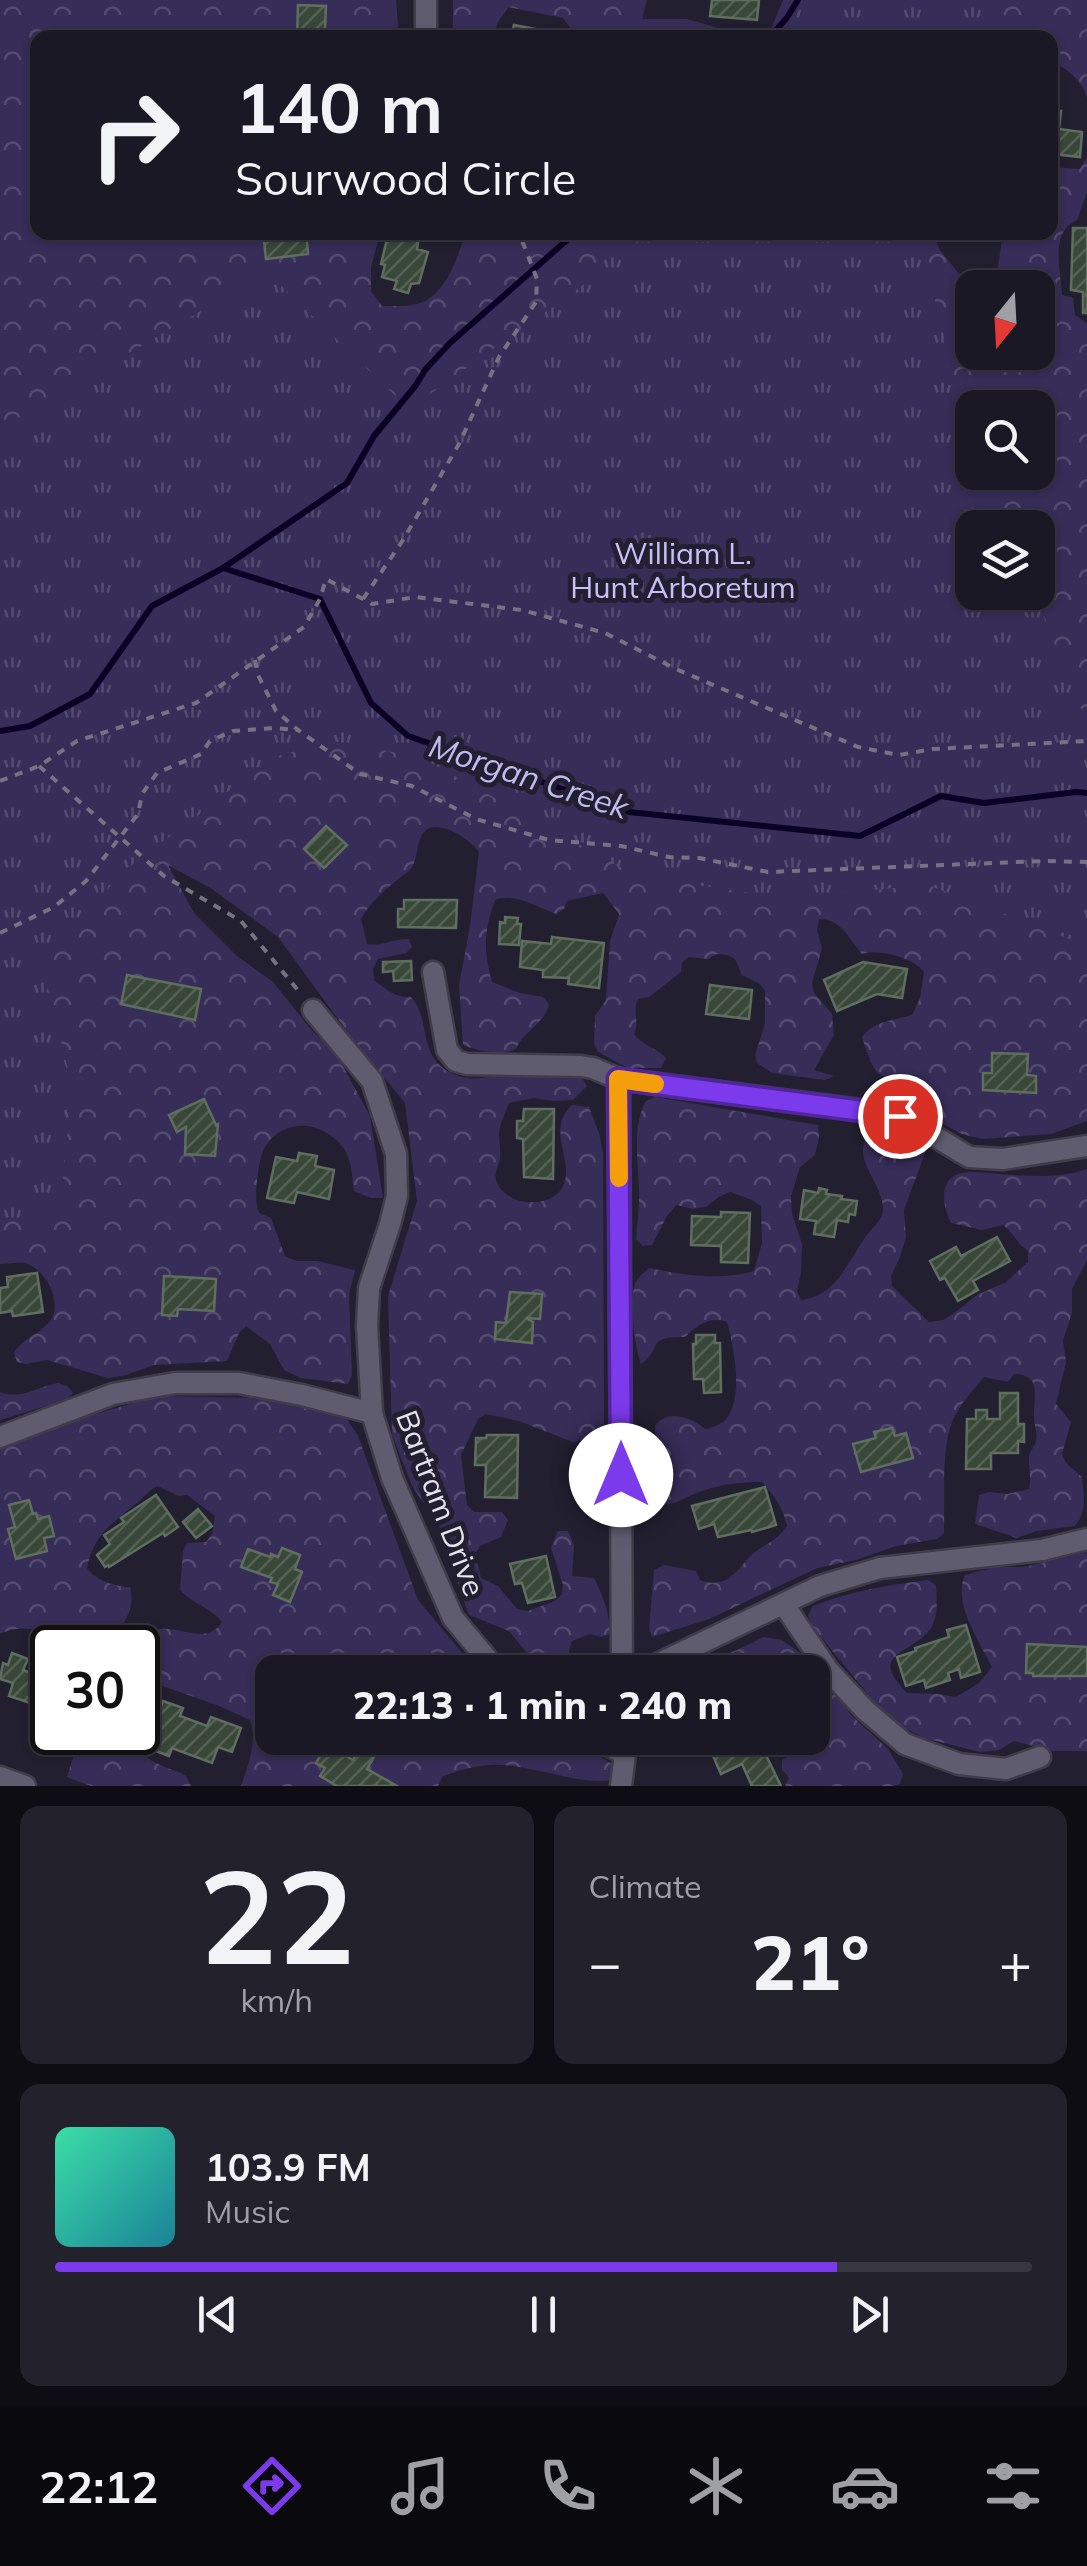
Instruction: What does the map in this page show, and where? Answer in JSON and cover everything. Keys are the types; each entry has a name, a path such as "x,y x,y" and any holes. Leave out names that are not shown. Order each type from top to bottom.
{"street":[{"path":"426,0 426,30"},
{"path":"434,972 447,1050 456,1061 467,1064 581,1066 618,1079 900,1116 970,1157 1003,1159 1087,1146"},
{"name":"Bartram Drive","path":"313,1010 372,1081 396,1154 397,1196 369,1288 372,1414 392,1478 453,1618 484,1655"},
{"path":"618,1079 622,1655"},
{"path":"0,1438 113,1394 175,1383 239,1383 372,1414"},
{"path":"678,1655 820,1586 880,1568 1042,1550 1087,1539"},
{"path":"784,1605 828,1670 865,1710 905,1744 959,1764 1006,1769 1040,1757"},
{"path":"621,1786 624,1755"},
{"path":"0,1777 25,1786"}],"path":[{"path":"364,599 459,444 499,356 536,302 537,279 520,240"},
{"path":"0,781 39,766 77,741 196,703 304,627 326,579 372,604 415,598 522,610 605,633 676,669 858,747 899,755 933,749 1087,741"},
{"path":"254,660 276,711 360,774 412,786 476,819 549,840 620,846 768,872 1087,862"},
{"path":"0,933 54,906 86,881 138,814 142,794 158,773 201,754 210,741 233,731 298,730"},
{"path":"39,766 164,876 241,921 313,1010"}],"green space":[{"path":"0,0 396,0 398,30 30,30 30,240 378,240 371,267 371,291 382,306 413,305 432,297 451,272 463,240 936,240 956,270 955,370 1055,370 1055,270 997,270 1002,240 1058,240 1058,168 1080,169 1087,157 1087,192 1077,220 1063,233 1059,253 1062,295 1073,298 1075,315 1087,323 1087,1121 1051,1134 982,1139 962,1134 936,1120 915,1102 911,1084 877,1072 862,1038 877,1025 912,1015 920,998 924,972 913,962 895,956 862,954 844,930 826,920 819,919 817,930 822,948 812,983 814,993 832,1014 834,1035 814,1070 834,1076 825,1080 772,1073 757,1063 755,1055 765,1024 765,991 742,975 735,959 727,955 717,954 708,959 688,957 681,972 649,997 638,999 634,1034 666,1058 661,1068 628,1068 598,1052 594,1044 595,1016 606,1000 610,941 619,914 603,893 567,901 556,914 518,899 495,900 486,940 492,982 543,997 549,1004 544,1017 516,1049 489,1052 463,1045 459,985 479,852 462,836 445,829 430,828 424,832 411,869 368,907 361,919 367,944 409,939 412,947 406,953 378,959 373,969 374,980 416,1003 429,1048 442,1067 471,1078 514,1069 538,1069 573,1074 587,1086 573,1100 534,1098 509,1103 500,1130 496,1177 501,1189 517,1200 538,1202 556,1195 566,1178 560,1136 564,1115 572,1105 589,1107 603,1153 604,1436 573,1442 519,1421 486,1414 478,1419 461,1455 467,1505 474,1512 502,1512 508,1520 501,1537 480,1546 475,1554 481,1578 498,1586 517,1609 528,1611 555,1601 562,1594 563,1585 551,1548 558,1531 568,1531 574,1546 572,1576 594,1578 609,1619 610,1634 590,1634 572,1641 569,1655 530,1655 509,1631 469,1615 444,1536 413,1488 392,1435 388,1296 417,1201 405,1103 278,937 212,889 168,865 194,913 237,956 273,982 338,1057 370,1116 383,1198 354,1191 350,1162 342,1146 326,1133 308,1126 289,1128 268,1142 256,1190 259,1213 271,1218 285,1256 355,1270 349,1294 352,1375 348,1384 301,1378 284,1370 270,1344 246,1326 227,1361 154,1365 108,1378 47,1360 17,1362 14,1353 54,1314 50,1287 32,1266 0,1264"},
{"path":"453,0 647,0 642,19 687,19 725,30 572,30 563,18 508,7 495,30 453,30"},
{"path":"783,0 1087,0 1087,97 1081,85 1058,65 1058,30 771,30"},
{"path":"801,0 993,0 982,30 788,30"},
{"name":"William L. Hunt Arboretum","path":"607,240 920,240 957,390 955,490 993,490 1001,510 955,510 955,610 1041,610 1087,723 1087,941 1080,943 928,885 785,898 637,876 420,757 332,741 270,758 136,861 40,956 72,1086 60,1207 0,1224 0,429 267,272 409,409 600,273"},
{"path":"655,1097 818,1125 815,1155 800,1167 791,1196 792,1214 802,1244 797,1291 801,1300 833,1285 882,1214 882,1200 863,1155 867,1136 885,1132 928,1145 904,1210 906,1237 891,1276 892,1286 929,1322 943,1320 977,1295 1006,1282 1028,1262 1028,1251 1003,1225 982,1230 951,1223 944,1196 951,1178 968,1172 1043,1176 1087,1169 1087,1260 1072,1289 1072,1313 1063,1340 1066,1362 1056,1404 1071,1422 1062,1454 1082,1477 1083,1509 1075,1526 1036,1531 1017,1538 975,1524 979,1495 1029,1489 1029,1456 1036,1438 1034,1388 1029,1378 1014,1374 1008,1382 984,1377 952,1422 945,1461 944,1533 937,1539 817,1568 709,1619 652,1637 649,1628 654,1570 664,1565 696,1571 700,1580 710,1583 726,1580 787,1526 778,1502 762,1482 717,1487 667,1505 662,1505 658,1496 655,1427 672,1416 686,1418 705,1429 722,1423 735,1398 736,1372 727,1322 721,1320 704,1323 685,1337 664,1338 641,1364 632,1309 637,1280 649,1268 715,1276 754,1271 762,1243 761,1206 730,1192 706,1207 676,1205 652,1245 643,1246 636,1239 638,1124 646,1101"},
{"path":"58,1383 73,1393 66,1400 0,1420 0,1392 22,1394"},
{"path":"158,1396 270,1398 347,1419 358,1436 418,1600 464,1655 255,1655 255,1755 597,1755 612,1764 612,1780 584,1780 489,1765 443,1776 438,1786 241,1786 253,1744 250,1720 160,1685 160,1630 202,1634 222,1622 180,1590 183,1551 187,1543 206,1542 212,1534 215,1516 187,1495 178,1496 158,1486 106,1530 94,1546 87,1568 106,1582 130,1587 131,1604 121,1625 30,1625 30,1628 0,1634 0,1446 40,1430"},
{"path":"1087,1552 1087,1751 1053,1751 1014,1741 999,1750 980,1752 924,1738 889,1720 812,1626 808,1615 813,1606 841,1596 928,1580 936,1585 934,1623 918,1641 895,1657 891,1670 907,1693 956,1697 979,1683 992,1667 965,1610 965,1575 995,1567 1024,1567"},
{"path":"763,1637 782,1640 803,1655 725,1655"},
{"path":"830,1688 852,1716 888,1749 903,1774 900,1784 894,1786 785,1786 789,1778 782,1769 782,1760 791,1755 830,1755"},
{"path":"74,1755 146,1755 186,1776 191,1786 91,1786 67,1777"}],"building":[{"path":"712,0 759,0 757,20 710,16"},
{"path":"298,5 326,6 325,30 297,30"},
{"path":"514,25 541,30 513,30"},
{"path":"1058,111 1059,129 1082,132 1080,157 1058,155"},
{"path":"1073,228 1087,228 1087,313 1083,313 1083,292 1071,290"},
{"path":"264,240 307,240 308,254 266,259"},
{"path":"387,240 419,240 417,249 428,252 419,283 411,284 408,293 394,289 397,281 382,277 385,265 381,264"},
{"path":"326,826 347,845 324,868 304,849"},
{"path":"404,900 457,900 456,928 398,927 398,909 404,909"},
{"path":"505,917 518,918 517,924 521,924 519,945 499,944 500,922 505,923"},
{"path":"552,937 604,943 599,988 568,984 569,978 543,977 543,970 520,967 522,941 551,944"},
{"path":"411,961 412,980 394,981 393,971 383,972 383,962"},
{"path":"863,962 907,969 902,998 877,994 837,1011 824,980"},
{"path":"127,975 201,989 195,1020 121,1004"},
{"path":"710,985 752,990 749,1019 706,1014"},
{"path":"992,1053 1028,1054 1027,1075 1036,1076 1036,1093 983,1090 983,1073 992,1073"},
{"path":"204,1099 218,1124 215,1156 185,1154 186,1127 177,1132 169,1115"},
{"path":"524,1109 554,1109 553,1179 524,1177 523,1139 517,1138 517,1121 523,1121"},
{"path":"299,1153 317,1156 315,1166 334,1170 329,1199 297,1192 294,1203 267,1198 276,1157 297,1161"},
{"path":"819,1188 827,1190 826,1194 857,1201 855,1215 849,1214 848,1222 837,1220 834,1237 814,1234 816,1221 800,1219 804,1190 818,1193"},
{"path":"721,1212 750,1213 748,1263 721,1262 721,1246 691,1245 692,1216 721,1217"},
{"path":"997,1237 1010,1261 973,1281 978,1290 958,1301 930,1261 956,1247 961,1256"},
{"path":"37,1273 43,1312 13,1316 12,1311 0,1313 0,1288 8,1287 7,1277"},
{"path":"164,1276 216,1279 214,1311 178,1309 177,1316 162,1315"},
{"path":"510,1292 542,1294 540,1319 526,1318 533,1322 532,1343 495,1339 496,1322 506,1323"},
{"path":"696,1335 715,1335 715,1343 720,1343 721,1392 704,1393 703,1379 694,1379"},
{"path":"1000,1393 1018,1393 1018,1424 1024,1424 1024,1442 1018,1441 1018,1453 991,1453 991,1469 966,1469 967,1419 976,1419 976,1410 987,1410 987,1419 1000,1419"},
{"path":"892,1428 895,1436 906,1433 913,1458 861,1472 853,1444 876,1438 874,1432"},
{"path":"518,1435 517,1498 485,1497 486,1465 475,1465 476,1438"},
{"path":"765,1487 776,1525 718,1537 714,1524 699,1529 692,1506"},
{"path":"156,1495 178,1527 105,1567 97,1555 110,1544 104,1535 124,1522 121,1518"},
{"path":"29,1500 38,1519 49,1516 54,1536 44,1538 47,1551 16,1559 8,1529 15,1527 9,1505"},
{"path":"198,1509 212,1526 196,1538 183,1522"},
{"path":"282,1548 300,1555 295,1569 302,1572 290,1602 273,1595 278,1584 270,1582 272,1578 241,1567 248,1549 278,1557"},
{"path":"546,1556 555,1597 528,1603 522,1583 515,1584 510,1564"},
{"path":"966,1625 980,1672 961,1678 959,1669 948,1673 950,1680 926,1688 924,1680 906,1686 897,1657 949,1637 947,1630"},
{"path":"1027,1644 1087,1647 1087,1676 1026,1673"},
{"path":"12,1653 28,1659 23,1670 30,1673 30,1703 9,1696 13,1683 0,1679 3,1663 8,1665"},
{"path":"163,1701 183,1708 180,1716 207,1726 211,1717 241,1728 232,1752 218,1747 212,1763 172,1748 169,1756 160,1752"},
{"path":"321,1755 344,1755 353,1760 356,1755 371,1755 374,1757 367,1769 397,1786 337,1786 320,1776 325,1768 316,1763"},
{"path":"713,1755 766,1755 781,1786 752,1786 742,1764 721,1774"}],"waterway":[{"name":"Morgan Creek","path":"776,30 798,0"},
{"name":"Morgan Creek","path":"223,568 347,483 374,436 425,370 450,343 567,240"},
{"name":"Morgan Creek","path":"0,731 30,726 90,694 152,606 223,568 320,599 371,703 408,736 629,812 860,836 941,796 984,803 1087,793"}],"slow traffic":[{"path":"619,1178 618,1079 655,1084"}],"route":[{"path":"621,1475 618,1079 900,1116"}]}
